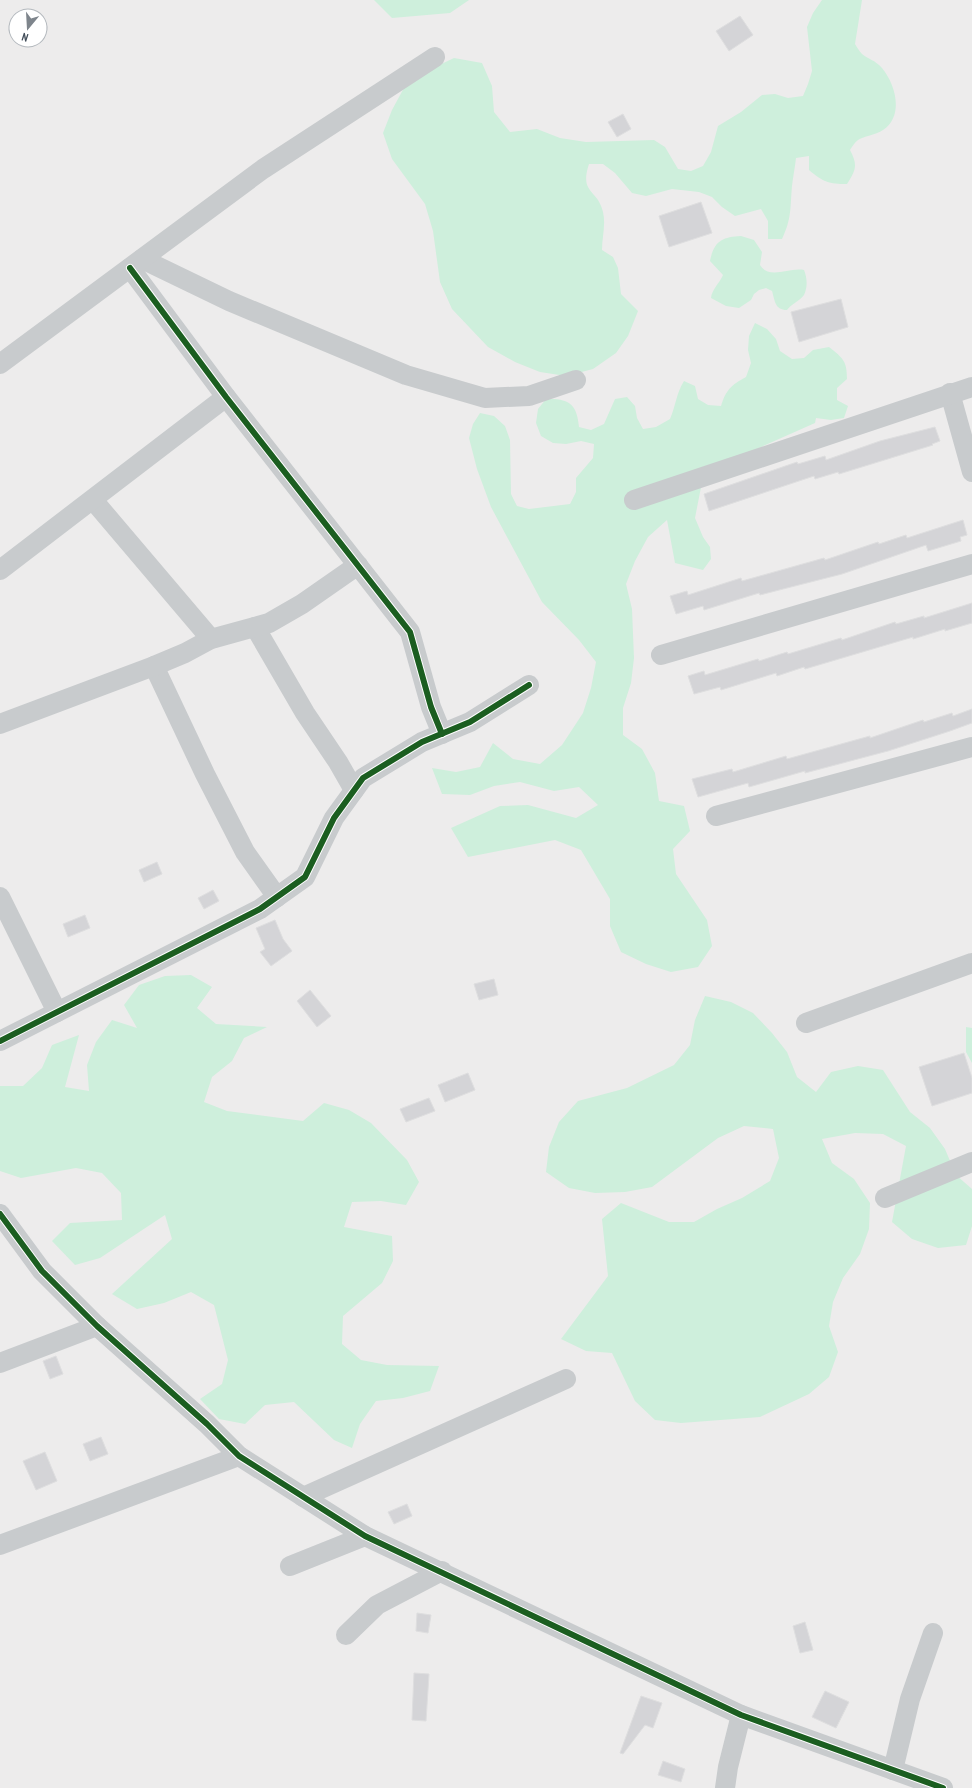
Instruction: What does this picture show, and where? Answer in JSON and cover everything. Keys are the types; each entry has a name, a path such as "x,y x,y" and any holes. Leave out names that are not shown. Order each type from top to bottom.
{"street":[{"path":"0,364 264,169 435,57"},
{"path":"136,263 406,376 485,398 529,396 576,380"},
{"path":"136,263 226,397 410,632 431,707 442,734"},
{"path":"634,500 950,393 972,387"},
{"path":"950,393 972,472"},
{"path":"0,570 226,397"},
{"path":"93,500 211,639"},
{"path":"662,655 972,564"},
{"path":"0,724 154,666 185,653 211,639 269,623 302,604 358,565"},
{"path":"255,627 305,713 338,762 354,790"},
{"path":"154,666 205,774 245,852 277,897"},
{"path":"0,1041 260,909 305,877 334,818 363,778 422,742 470,722 529,685"},
{"path":"716,816 972,747"},
{"path":"0,897 56,1012"},
{"path":"806,1023 972,963"},
{"path":"885,1198 972,1162"},
{"path":"0,1214 42,1271 97,1326 207,1424 239,1456 365,1536 442,1571 741,1715 943,1788"},
{"path":"0,1363 97,1326"},
{"path":"303,1497 566,1379"},
{"path":"0,1545 239,1456"},
{"path":"290,1566 365,1536"},
{"path":"346,1635 377,1605 442,1571"},
{"path":"892,1770 910,1699 933,1633"},
{"path":"725,1788 728,1767 741,1715"}],"green space":[{"path":"374,0 469,0 450,13 392,18"},
{"path":"822,0 862,0 855,44 862,54 879,65 887,75 894,91 896,109 890,124 877,133 860,139 850,150 855,167 847,184 835,184 822,180 809,170 809,156 796,158 789,219 782,239 768,239 768,221 761,209 735,216 722,207 712,197 699,192 672,189 646,196 632,193 615,173 603,164 589,164 586,181 590,191 601,205 604,217 602,250 613,257 618,268 621,294 638,311 628,336 616,353 593,369 566,376 540,372 515,362 488,347 452,309 440,282 433,231 425,204 392,159 383,133 392,110 405,86 429,70 454,58 482,63 492,86 494,112 510,132 537,129 560,138 586,142 654,140 665,147 678,169 691,171 703,166 711,152 718,126 741,112 762,95 775,94 788,98 803,96 812,71 807,27 813,13"},
{"path":"741,236 754,240 762,252 760,265 769,272 804,270 807,282 804,295 787,310 783,310 778,307 772,291 766,288 759,290 754,294 751,300 739,308 726,306 711,298 723,275 710,261 714,249 720,241 724,239"},
{"path":"755,323 767,329 776,339 780,351 792,359 804,358 813,350 829,347 838,354 845,364 847,379 837,388 837,400 848,406 844,418 831,420 816,418 815,423 707,471 702,482 695,518 703,537 710,547 711,559 703,570 675,563 667,520 648,537 635,561 626,584 632,609 634,658 631,683 623,708 623,735 642,749 655,773 659,801 684,806 690,831 673,849 676,874 707,920 712,946 698,967 671,972 646,964 621,952 610,926 610,899 581,850 555,840 468,857 451,828 500,806 528,805 576,818 598,805 579,787 554,791 520,782 494,786 470,795 442,794 432,768 456,772 480,767 493,743 513,759 540,764 562,745 583,713 591,688 596,662 579,640 542,602 491,507 477,469 469,438 473,424 480,413 494,416 505,426 510,440 511,494 517,506 529,509 570,504 576,492 576,478 593,458 594,444 581,441 566,444 553,443 541,436 536,423 538,409 546,399 566,401 574,408 579,427 591,430 604,424 615,399 627,397 635,406 637,418 643,429 656,427 670,419 679,390 684,381 695,386 698,399 708,405 721,406 730,388 746,377 751,363 748,350 749,336"},
{"path":"191,975 212,987 197,1008 216,1024 267,1027 244,1038 232,1061 212,1077 204,1102 227,1111 303,1121 324,1103 349,1110 371,1123 407,1160 419,1182 406,1205 381,1201 352,1202 344,1227 392,1236 393,1261 382,1283 343,1316 342,1344 361,1360 387,1365 439,1366 430,1391 403,1398 376,1401 360,1424 352,1448 334,1440 294,1402 265,1405 245,1424 219,1419 200,1399 222,1384 228,1360 214,1305 191,1292 164,1303 137,1309 112,1294 172,1239 165,1215 100,1258 75,1265 52,1241 70,1223 122,1220 121,1193 102,1173 76,1168 21,1178 0,1171 0,1086 23,1086 42,1068 52,1045 79,1035 65,1087 89,1091 87,1065 96,1042 112,1020 137,1028 124,1005 139,985 165,976"},
{"path":"705,996 731,1002 753,1013 787,1052 797,1077 816,1092 831,1072 858,1066 883,1070 910,1112 930,1128 945,1149 956,1175 972,1189 972,1226 966,1245 938,1248 912,1239 892,1222 906,1146 883,1134 855,1133 822,1139 832,1163 854,1179 870,1203 869,1229 860,1254 843,1278 833,1302 829,1326 838,1352 829,1377 809,1394 760,1417 681,1423 655,1420 635,1401 612,1353 586,1351 561,1339 608,1276 602,1219 621,1203 669,1222 694,1222 717,1209 742,1198 770,1181 779,1158 773,1129 744,1126 718,1138 652,1187 625,1192 595,1193 569,1188 546,1172 549,1147 559,1122 578,1101 627,1088 674,1065 690,1045 695,1020"},
{"path":"966,1027 972,1028 972,1063 966,1052"}],"building":[{"path":"740,16 753,35 729,51 716,31"},
{"path":"623,114 631,129 617,137 608,122"},
{"path":"701,202 712,233 669,247 659,216"},
{"path":"841,299 848,327 799,342 791,312"},
{"path":"935,427 940,441 932,444 933,445 839,474 838,472 815,479 814,476 709,511 704,494 797,462 798,464 825,456 826,460 880,441"},
{"path":"963,520 967,535 960,537 961,541 928,551 926,545 842,574 760,595 759,593 704,610 703,606 676,614 670,596 687,591 688,595 741,578 742,581 824,558 825,560 878,542 879,544 906,535 907,538"},
{"path":"972,603 972,623 945,631 945,629 913,639 913,637 805,669 804,667 777,676 776,673 721,690 720,687 694,694 688,676 704,671 705,675 758,659 759,661 787,652 788,654 841,638 842,640 895,622 896,624 924,616 924,618"},
{"path":"972,709 972,723 950,731 888,751 805,773 805,771 749,787 748,783 698,797 692,779 732,769 733,772 786,756 787,759 870,736 870,738 923,720 924,722 952,713 953,716"},
{"path":"157,862 162,874 144,882 139,870"},
{"path":"213,890 219,901 204,909 198,898"},
{"path":"85,915 90,928 68,937 63,924"},
{"path":"275,920 283,939 292,951 271,966 260,952 265,949 256,928"},
{"path":"494,979 498,995 479,1000 474,984"},
{"path":"310,990 331,1016 317,1027 297,1001"},
{"path":"964,1053 972,1078 972,1093 932,1106 919,1067"},
{"path":"468,1073 475,1090 445,1102 438,1085"},
{"path":"429,1098 435,1111 406,1122 400,1109"},
{"path":"56,1356 63,1374 50,1379 43,1361"},
{"path":"101,1437 108,1454 90,1461 83,1444"},
{"path":"45,1452 57,1481 36,1490 23,1461"},
{"path":"407,1504 412,1516 394,1524 388,1512"},
{"path":"417,1613 431,1615 428,1633 416,1631"},
{"path":"805,1622 813,1650 800,1653 793,1626"},
{"path":"414,1673 429,1674 426,1721 412,1720"},
{"path":"825,1691 849,1702 836,1728 812,1717"},
{"path":"641,1696 662,1703 653,1728 645,1725 623,1754 620,1753"},
{"path":"663,1761 685,1769 681,1782 658,1775"}],"cycle path":[{"path":"130,268 226,397 410,632 431,707 442,734"},
{"path":"0,1041 260,909 305,877 334,818 363,778 422,742 470,722 529,685"},
{"path":"0,1214 42,1271 97,1326 207,1424 239,1456 365,1536 741,1715 943,1788"}]}
